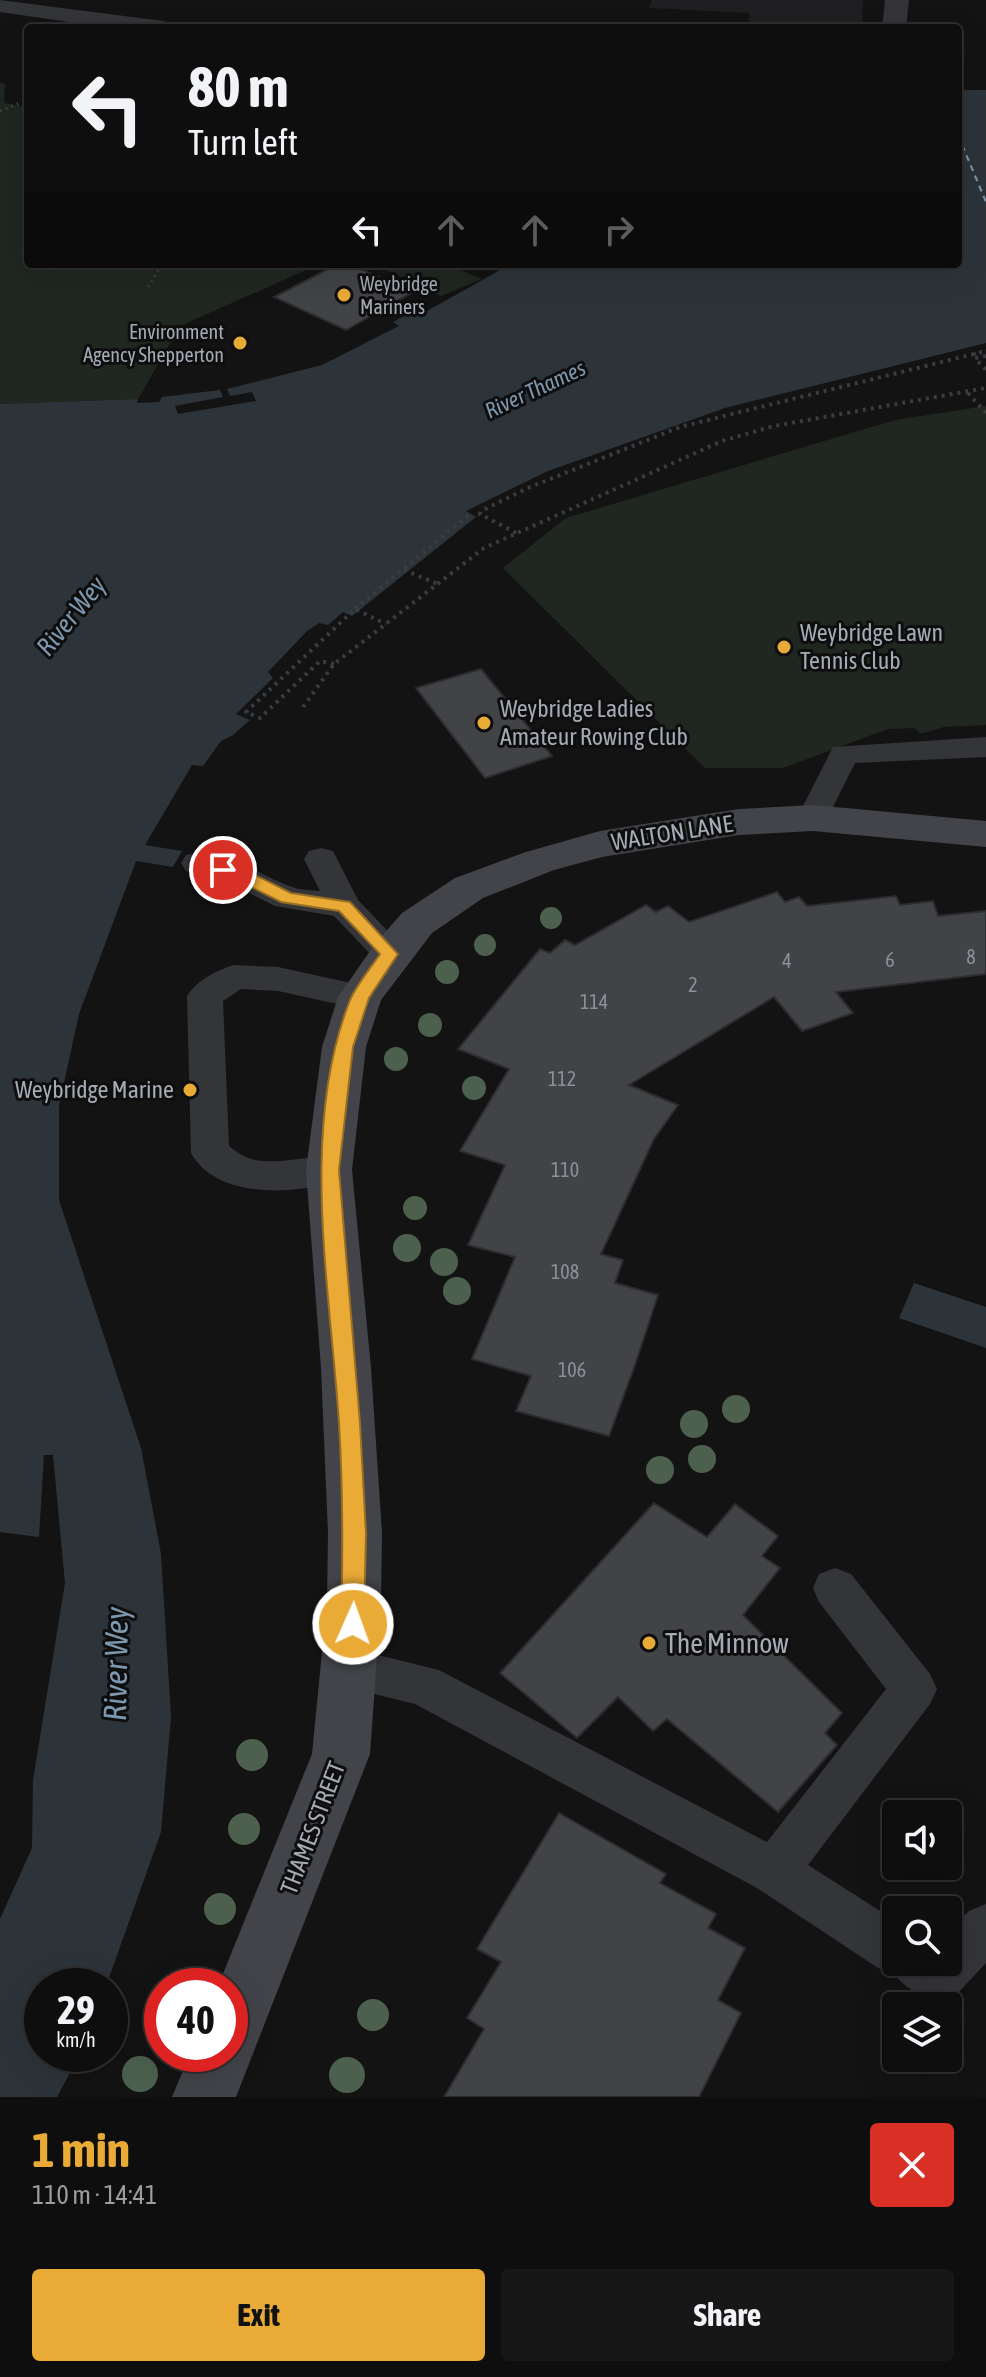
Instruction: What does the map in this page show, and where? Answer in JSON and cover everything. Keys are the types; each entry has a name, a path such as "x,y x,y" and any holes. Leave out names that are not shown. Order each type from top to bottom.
{"street":[{"path":"894,24 897,0"},
{"path":"0,5 135,24"},
{"name":"WALTON LANE","path":"390,954 417,923 469,888 540,861 600,844 739,822 813,818 986,834"},
{"name":"THAMES STREET","path":"248,1988 341,1754 350,1669 355,1533 346,1368 329,1170 344,1047 360,997 390,954"},
{"path":"204,2097 214,2072"}],"lane":[{"path":"813,818 844,754 986,747"},
{"path":"321,859 344,906 390,954"},
{"path":"198,863 247,878 287,898 344,906"},
{"path":"329,1170 288,1176 242,1173 210,1153 205,996 234,977 278,979 360,997"},
{"path":"774,1871 914,1689 835,1588"},
{"path":"350,1669 423,1685 774,1871 882,1941"},
{"path":"962,1952 986,1928"}],"path":[{"path":"0,111 24,102"},
{"path":"148,287 160,268"},
{"path":"986,354 975,358 986,370"},
{"path":"517,534 480,514 481,511 528,488 680,427 986,354"},
{"path":"303,707 334,664 484,548 722,441 774,426 986,388"},
{"path":"967,392 986,413"},
{"path":"334,664 320,661 260,718 246,712 355,609 470,514"},
{"path":"404,570 438,584"},
{"path":"355,609 386,624"}],"shaded area":[{"path":"652,0 863,0 862,24 749,24 749,13 649,8"},
{"path":"0,83 5,84 4,103 24,106 24,268 311,268 180,326 138,399 0,404"},
{"path":"382,268 456,268 482,279 441,296"},
{"name":"Weybridge Lawn Tennis Club","path":"986,406 986,725 944,727 921,734 915,728 888,729 783,768 705,768 503,568 566,518 895,420"}],"water":[{"path":"962,90 986,90 986,343 725,408 548,471 466,511 476,517 352,616 343,612 328,625 319,623 307,631 268,672 273,678 236,714 250,720 221,741 203,766 192,765 145,845 182,851 173,867 136,861 79,1014 59,1106 59,1200 141,1448 161,1554 171,1717 161,1832 112,1968 24,1968 24,2072 70,2072 57,2097 0,2097 0,1919 32,1848 33,1780 65,1583 53,1455 44,1455 39,1537 0,1532 0,404 138,399 137,403 159,402 162,397 220,390 223,397 175,406 178,414 256,401 252,392 230,396 227,389 322,365 399,326 393,322 410,313 418,316 504,268 962,268"},
{"path":"914,1283 986,1307 986,1348 899,1318"}],"building":[{"name":"Weybridge Mariners","path":"330,268 358,268 413,292 346,330 274,297"},
{"name":"Weybridge Ladies Amateur Rowing Club","path":"481,669 552,756 485,778 416,688"},
{"path":"777,892 785,902 799,897 807,906 896,896 900,905 933,901 938,916 986,911 986,974 836,992 853,1013 802,1031 774,997 629,1085 678,1105 654,1139 601,1254 623,1260 615,1283 658,1295 635,1365 609,1436 516,1411 531,1376 472,1359 515,1257 468,1245 505,1165 460,1151 509,1069 458,1049 540,949 550,953 565,940 575,945 646,905 656,912 668,906 689,922"},
{"name":"The Minnow","path":"654,1503 707,1537 735,1504 778,1536 762,1556 780,1568 743,1615 842,1713 825,1733 837,1745 778,1812 667,1719 653,1731 618,1697 577,1738 500,1673"},
{"path":"559,1813 666,1874 660,1883 716,1914 708,1928 745,1948 718,2000 741,2013 699,2097 444,2097 484,2029 467,2018 501,1962 477,1949"}],"ferry route":[{"path":"962,145 986,202"}],"place":[{"name":"Weybridge Mariners","path":"344,295"},
{"name":"Environment Agency Shepperton","path":"240,343"},
{"name":"Weybridge Lawn Tennis Club","path":"784,647"},
{"name":"Weybridge Ladies Amateur Rowing Club","path":"484,723"},
{"name":"Weybridge Marine","path":"190,1090"},
{"name":"The Minnow","path":"649,1643"}],"route":[{"path":"223,870 287,898 344,906 390,954 360,997 344,1047 329,1170 346,1368 355,1533 353,1624"}],"water label":[{"name":"River Thames","path":"535,389"},
{"name":"River Wey","path":"71,616"},
{"name":"River Wey","path":"116,1664"}]}
